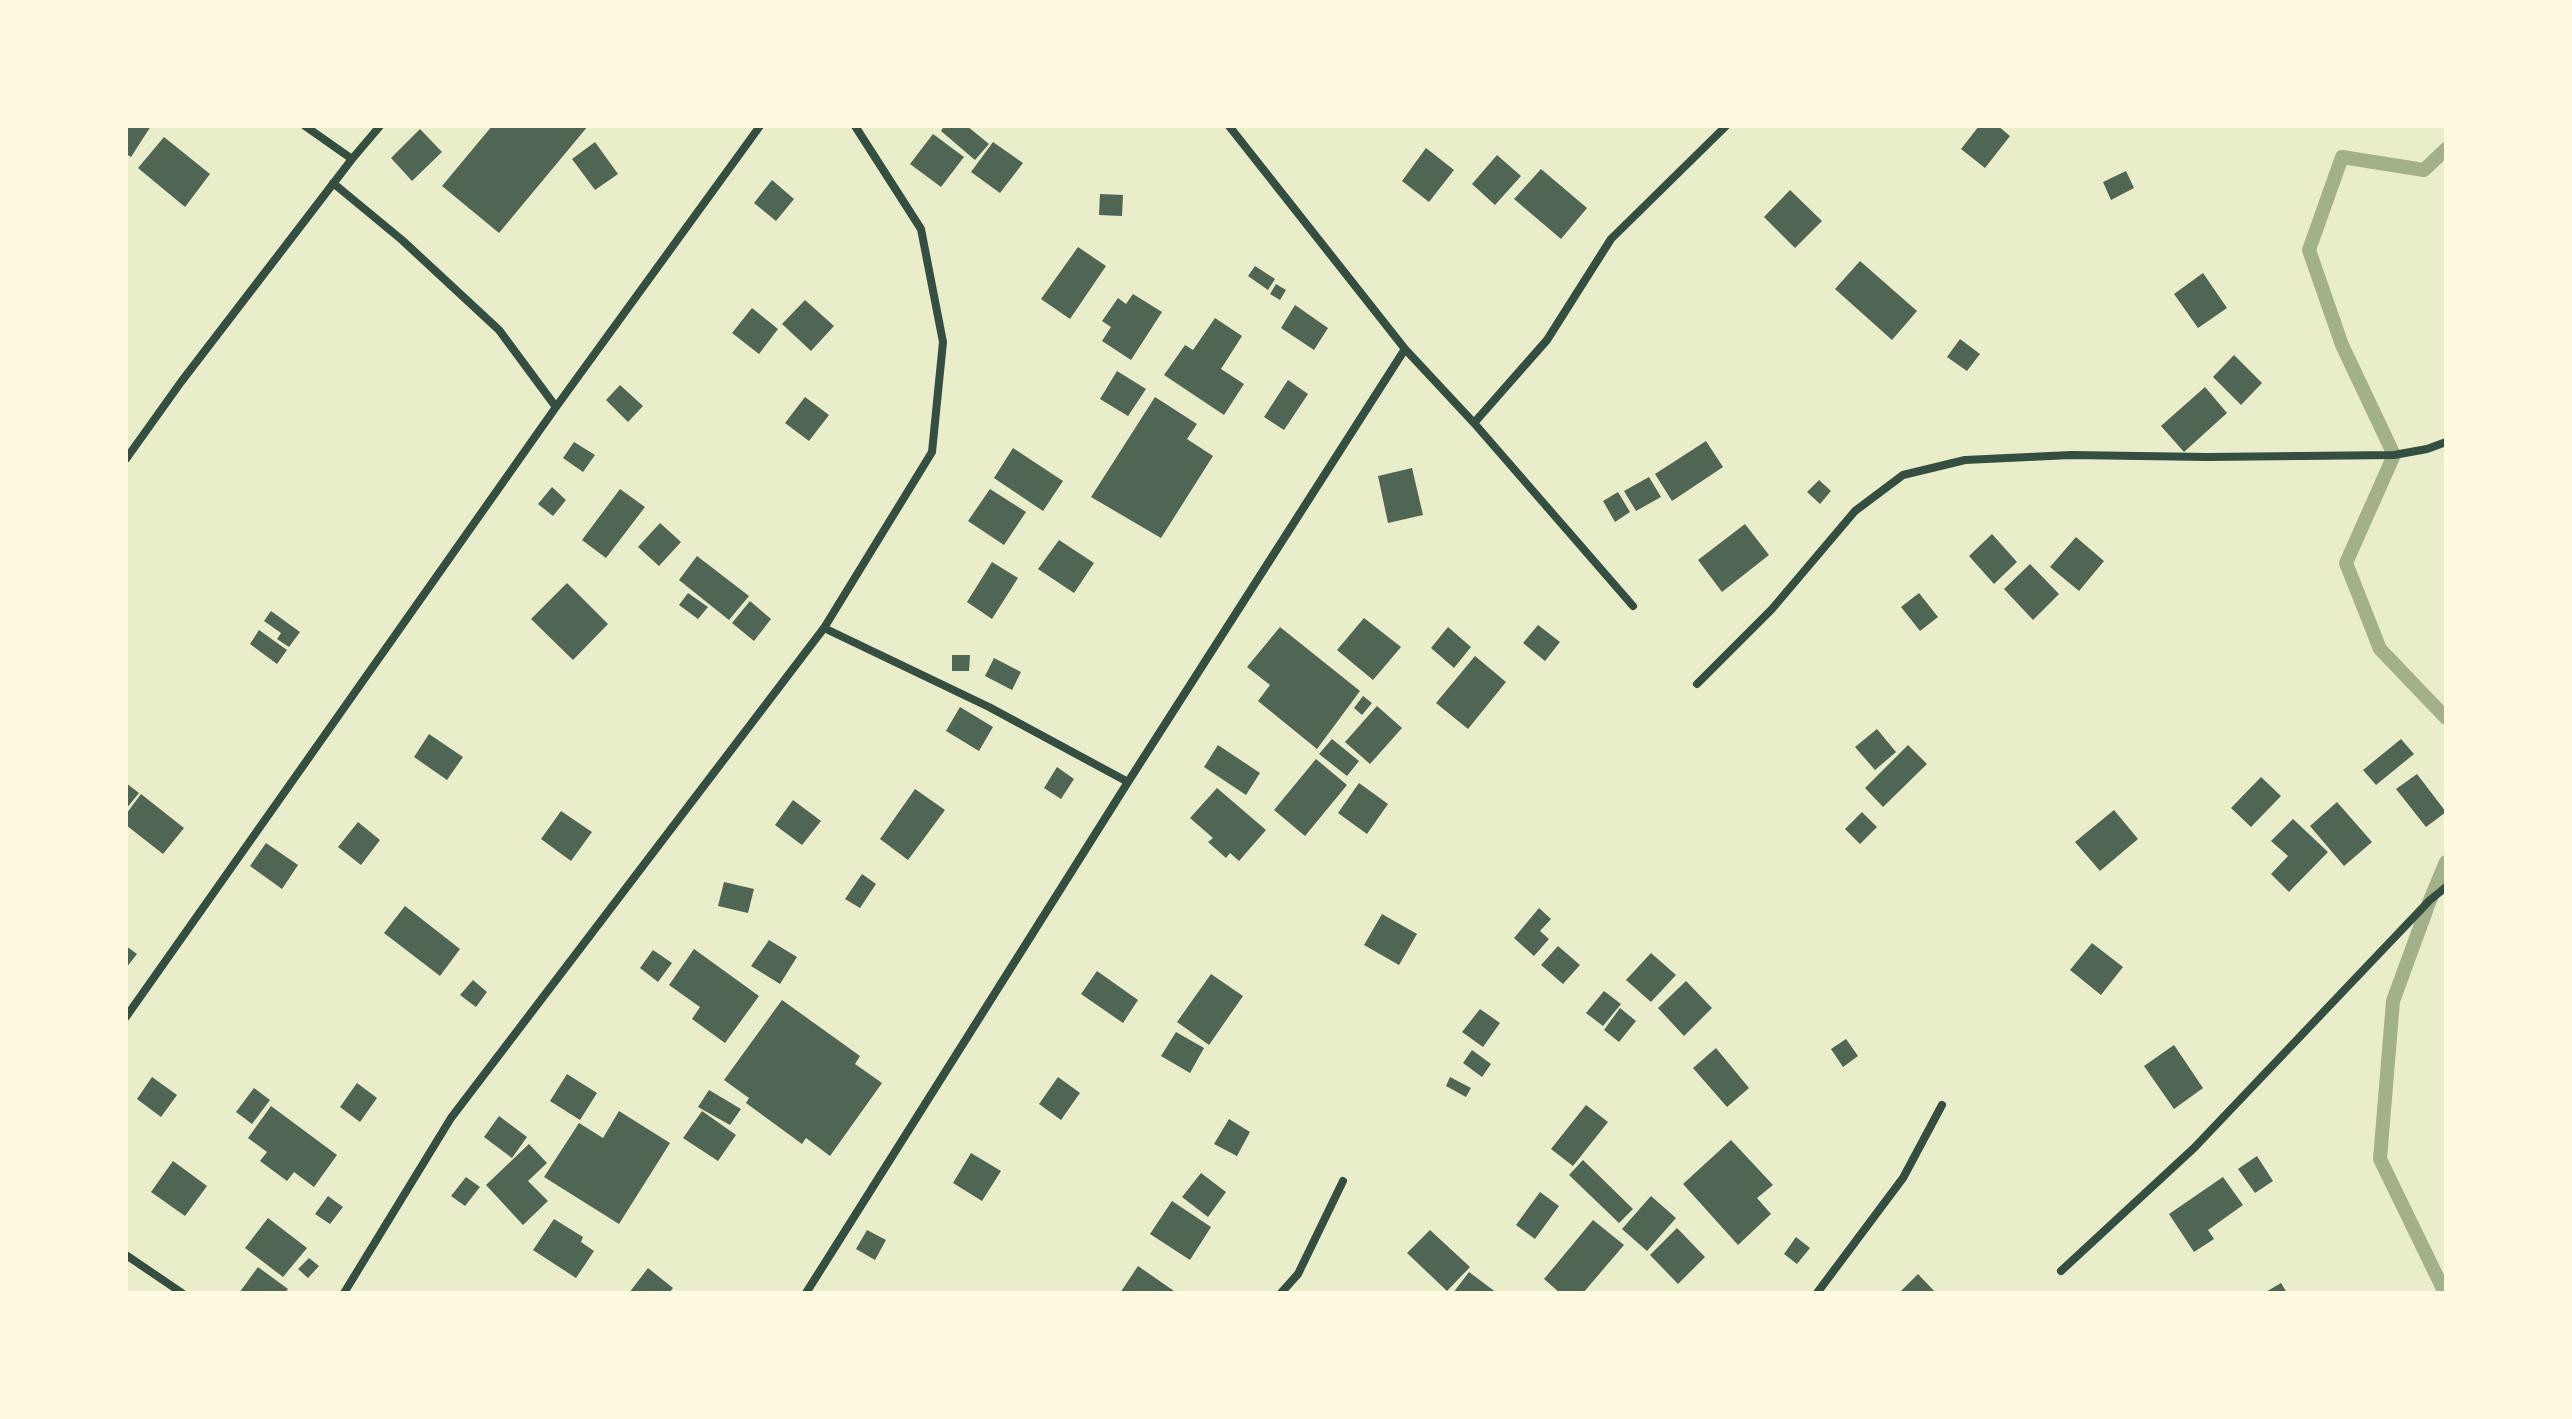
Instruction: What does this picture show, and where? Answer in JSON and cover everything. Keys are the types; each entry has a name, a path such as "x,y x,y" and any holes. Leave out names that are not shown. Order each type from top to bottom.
{"street":[{"path":"305,126 352,159"},
{"path":"126,459 181,382 380,126"},
{"path":"126,1017 556,407 760,126"},
{"path":"344,1293 451,1118 824,628 932,452 943,342 921,229 855,126"},
{"path":"1229,126 1405,349 1474,423 1633,606"},
{"path":"1474,423 1547,340 1611,239 1726,126"},
{"path":"333,183 402,240 499,330 556,407"},
{"path":"806,1293 1405,349"},
{"path":"1697,684 1772,609 1855,511 1903,475 1965,460 2071,455 2394,455 2446,442"},
{"path":"824,628 989,707 1128,782"},
{"path":"2061,1271 2194,1148 2430,900 2446,887"},
{"path":"1817,1293 1903,1178 1942,1105"},
{"path":"1281,1293 1298,1274 1343,1181"},
{"path":"126,1255 182,1293"}],"building":[{"path":"126,126 151,126 131,157 126,154"},
{"path":"492,126 588,126 499,233 442,186"},
{"path":"944,126 967,126 989,144 975,160 941,131"},
{"path":"1979,126 1998,126 2010,136 1985,168 1961,149"},
{"path":"420,129 442,152 412,181 391,158"},
{"path":"933,134 964,157 941,187 910,164"},
{"path":"164,137 210,174 185,207 138,168"},
{"path":"595,142 618,174 595,190 572,159"},
{"path":"993,142 1023,163 1000,193 971,172"},
{"path":"1426,148 1454,170 1429,202 1402,181"},
{"path":"1497,155 1521,176 1495,205 1472,184"},
{"path":"1541,169 1587,208 1561,239 1514,199"},
{"path":"2126,171 2134,188 2111,200 2103,182"},
{"path":"772,180 794,199 776,221 754,203"},
{"path":"1790,190 1822,221 1795,248 1764,217"},
{"path":"1100,194 1123,195 1122,216 1099,215"},
{"path":"1078,247 1106,266 1070,319 1041,299"},
{"path":"1860,261 1917,311 1892,340 1835,289"},
{"path":"1255,266 1275,279 1268,290 1248,276"},
{"path":"2203,273 2227,308 2198,328 2174,294"},
{"path":"1276,284 1286,290 1280,300 1270,294"},
{"path":"1133,294 1162,312 1131,360 1102,341 1111,327 1102,321 1118,298 1126,304"},
{"path":"805,300 834,326 811,351 782,324"},
{"path":"1295,305 1328,328 1314,350 1281,328"},
{"path":"752,308 778,329 759,354 732,333"},
{"path":"1215,318 1242,336 1221,369 1244,384 1224,415 1164,375 1185,345 1193,350"},
{"path":"1960,339 1980,354 1967,371 1947,357"},
{"path":"2234,355 2262,383 2241,405 2213,377"},
{"path":"1117,371 1146,389 1128,416 1100,399"},
{"path":"1288,380 1308,394 1284,430 1264,417"},
{"path":"620,385 643,406 628,422 606,400"},
{"path":"2205,387 2227,413 2184,452 2161,426"},
{"path":"805,397 829,415 809,441 785,423"},
{"path":"1155,397 1197,424 1187,439 1213,456 1161,538 1091,497"},
{"path":"1706,441 1723,467 1672,501 1655,474"},
{"path":"574,442 595,455 583,472 563,458"},
{"path":"1013,448 1063,481 1043,511 994,478"},
{"path":"1412,468 1423,515 1388,523 1378,476"},
{"path":"1649,477 1661,497 1636,511 1624,491"},
{"path":"1819,480 1831,491 1820,504 1807,492"},
{"path":"552,487 566,500 553,516 538,504"},
{"path":"620,489 645,507 606,558 582,540"},
{"path":"990,489 1026,512 1004,545 968,521"},
{"path":"1618,492 1630,512 1615,522 1603,501"},
{"path":"660,523 681,542 659,566 638,547"},
{"path":"1745,524 1769,555 1722,592 1698,560"},
{"path":"1992,534 2017,562 1994,584 1969,556"},
{"path":"2076,537 2104,561 2079,591 2050,567"},
{"path":"1059,540 1094,563 1074,593 1038,569"},
{"path":"697,556 749,596 729,620 679,580"},
{"path":"992,562 1018,578 992,619 967,602"},
{"path":"2030,564 2059,594 2033,620 2004,589"},
{"path":"567,583 608,624 573,660 531,619"},
{"path":"688,593 708,607 698,619 679,605"},
{"path":"1919,593 1938,617 1920,631 1901,607"},
{"path":"750,601 771,619 754,641 732,623"},
{"path":"271,611 300,632 289,647 277,639 281,633 264,621"},
{"path":"1364,618 1401,647 1373,680 1337,650"},
{"path":"1538,625 1560,642 1545,661 1523,643"},
{"path":"1280,627 1360,691 1317,749 1258,701 1270,685 1247,667"},
{"path":"1448,627 1471,647 1454,668 1431,648"},
{"path":"259,630 287,650 277,664 250,644"},
{"path":"952,655 970,655 969,671 952,671"},
{"path":"1475,656 1506,682 1468,729 1436,703"},
{"path":"994,658 1021,672 1012,690 985,676"},
{"path":"1363,696 1372,703 1362,715 1354,708"},
{"path":"1377,706 1402,728 1370,764 1345,742"},
{"path":"960,707 993,727 979,751 946,731"},
{"path":"1877,729 1896,752 1875,770 1855,747"},
{"path":"429,734 463,757 447,780 414,757"},
{"path":"1332,739 1359,761 1347,776 1319,754"},
{"path":"2401,739 2414,754 2376,785 2363,770"},
{"path":"1218,745 1260,773 1246,795 1204,767"},
{"path":"1908,745 1927,764 1883,807 1865,788"},
{"path":"1316,759 1347,785 1305,836 1274,810"},
{"path":"1057,767 1074,779 1061,799 1044,788"},
{"path":"2417,774 2446,812 2426,827 2396,789"},
{"path":"2261,777 2281,796 2251,827 2231,808"},
{"path":"126,783 139,793 126,809"},
{"path":"1359,783 1388,804 1367,834 1338,813"},
{"path":"1217,788 1266,830 1239,861 1230,853 1226,858 1208,842 1213,838 1190,818"},
{"path":"915,789 945,810 908,860 880,839"},
{"path":"141,794 184,828 163,854 126,825 126,814"},
{"path":"793,800 821,821 802,845 775,825"},
{"path":"2337,802 2372,842 2344,866 2310,826"},
{"path":"2114,810 2138,839 2100,871 2075,842"},
{"path":"561,811 592,832 571,861 541,839"},
{"path":"1862,812 1877,827 1860,844 1845,829"},
{"path":"2293,819 2328,852 2289,892 2271,874 2288,856 2271,841"},
{"path":"358,822 380,840 361,865 338,847"},
{"path":"266,843 298,865 282,889 250,866"},
{"path":"862,874 876,884 860,908 845,899"},
{"path":"724,882 754,889 748,913 718,906"},
{"path":"405,906 460,949 440,976 384,933"},
{"path":"1539,908 1551,919 1540,931 1549,939 1534,956 1514,938"},
{"path":"1382,914 1417,934 1399,965 1364,945"},
{"path":"769,940 797,957 780,984 751,966"},
{"path":"2092,943 2123,967 2101,995 2070,970"},
{"path":"126,946 137,954 126,968"},
{"path":"1558,946 1580,965 1563,984 1541,965"},
{"path":"694,949 759,996 725,1043 692,1019 700,1007 669,985"},
{"path":"653,950 672,963 658,982 640,968"},
{"path":"1651,953 1676,975 1651,1002 1626,980"},
{"path":"1097,971 1138,1000 1123,1023 1081,994"},
{"path":"1211,974 1243,996 1209,1045 1177,1022"},
{"path":"473,980 487,992 476,1007 460,995"},
{"path":"1686,981 1712,1008 1684,1036 1658,1008"},
{"path":"1604,991 1621,1004 1603,1026 1586,1013"},
{"path":"782,1000 860,1056 855,1064 882,1083 830,1156 806,1138 802,1144 746,1103 749,1098 724,1080"},
{"path":"1620,1008 1636,1021 1619,1042 1604,1030"},
{"path":"1480,1009 1500,1023 1483,1047 1462,1032"},
{"path":"1176,1032 1204,1048 1190,1073 1161,1056"},
{"path":"1846,1039 1858,1056 1843,1067 1831,1049"},
{"path":"2174,1045 2203,1088 2174,1109 2144,1066"},
{"path":"1716,1048 1749,1088 1727,1107 1693,1068"},
{"path":"1472,1050 1491,1064 1482,1077 1463,1063"},
{"path":"567,1074 597,1093 580,1120 550,1101"},
{"path":"152,1077 177,1095 161,1117 137,1099"},
{"path":"1058,1077 1080,1093 1061,1120 1039,1104"},
{"path":"1450,1077 1471,1088 1466,1097 1446,1086"},
{"path":"357,1083 377,1098 360,1122 340,1107"},
{"path":"254,1088 270,1100 252,1124 236,1112"},
{"path":"709,1090 741,1109 730,1125 698,1107"},
{"path":"1586,1105 1608,1122 1573,1166 1551,1149"},
{"path":"271,1106 337,1155 314,1187 294,1172 287,1181 260,1161 267,1152 248,1138"},
{"path":"619,1111 670,1143 619,1224 544,1177 579,1123 603,1138"},
{"path":"702,1111 736,1135 718,1161 683,1138"},
{"path":"499,1116 527,1137 512,1158 484,1137"},
{"path":"1229,1119 1250,1132 1237,1156 1214,1144"},
{"path":"1731,1140 1773,1185 1757,1198 1771,1214 1738,1245 1683,1184"},
{"path":"529,1144 547,1163 528,1181 548,1201 523,1225 486,1185"},
{"path":"971,1153 1001,1171 982,1201 953,1183"},
{"path":"2257,1156 2273,1181 2255,1193 2238,1169"},
{"path":"1583,1160 1633,1209 1619,1223 1569,1175"},
{"path":"173,1161 207,1186 185,1216 151,1192"},
{"path":"1201,1173 1226,1192 1208,1217 1182,1197"},
{"path":"466,1177 480,1187 465,1206 451,1196"},
{"path":"2223,1177 2243,1205 2208,1230 2214,1239 2194,1252 2169,1214"},
{"path":"1540,1192 1559,1206 1535,1239 1516,1225"},
{"path":"328,1196 343,1207 330,1224 315,1214"},
{"path":"1651,1196 1676,1218 1647,1251 1622,1229"},
{"path":"1172,1201 1211,1227 1190,1260 1150,1234"},
{"path":"268,1218 307,1248 283,1277 245,1248"},
{"path":"554,1219 583,1237 581,1242 594,1251 576,1278 533,1250"},
{"path":"1593,1220 1624,1245 1583,1293 1560,1293 1544,1279"},
{"path":"1677,1228 1705,1257 1678,1284 1650,1255"},
{"path":"867,1230 886,1240 875,1260 856,1249"},
{"path":"1430,1230 1470,1267 1447,1291 1407,1253"},
{"path":"1796,1237 1810,1248 1797,1264 1784,1254"},
{"path":"309,1258 319,1266 308,1278 298,1269"},
{"path":"1138,1266 1174,1291 1120,1293"},
{"path":"258,1267 288,1289 285,1293 239,1293"},
{"path":"648,1268 673,1288 669,1293 629,1293"},
{"path":"1469,1272 1497,1293 1453,1293"},
{"path":"1918,1274 1936,1293 1899,1293"},
{"path":"2281,1283 2287,1293 2264,1293"}],"waterway":[{"path":"2446,149 2424,170 2342,157 2309,250 2342,345 2394,455 2346,563 2380,649 2446,718"},
{"path":"2445,1293 2380,1159 2393,1001 2446,862"}]}
